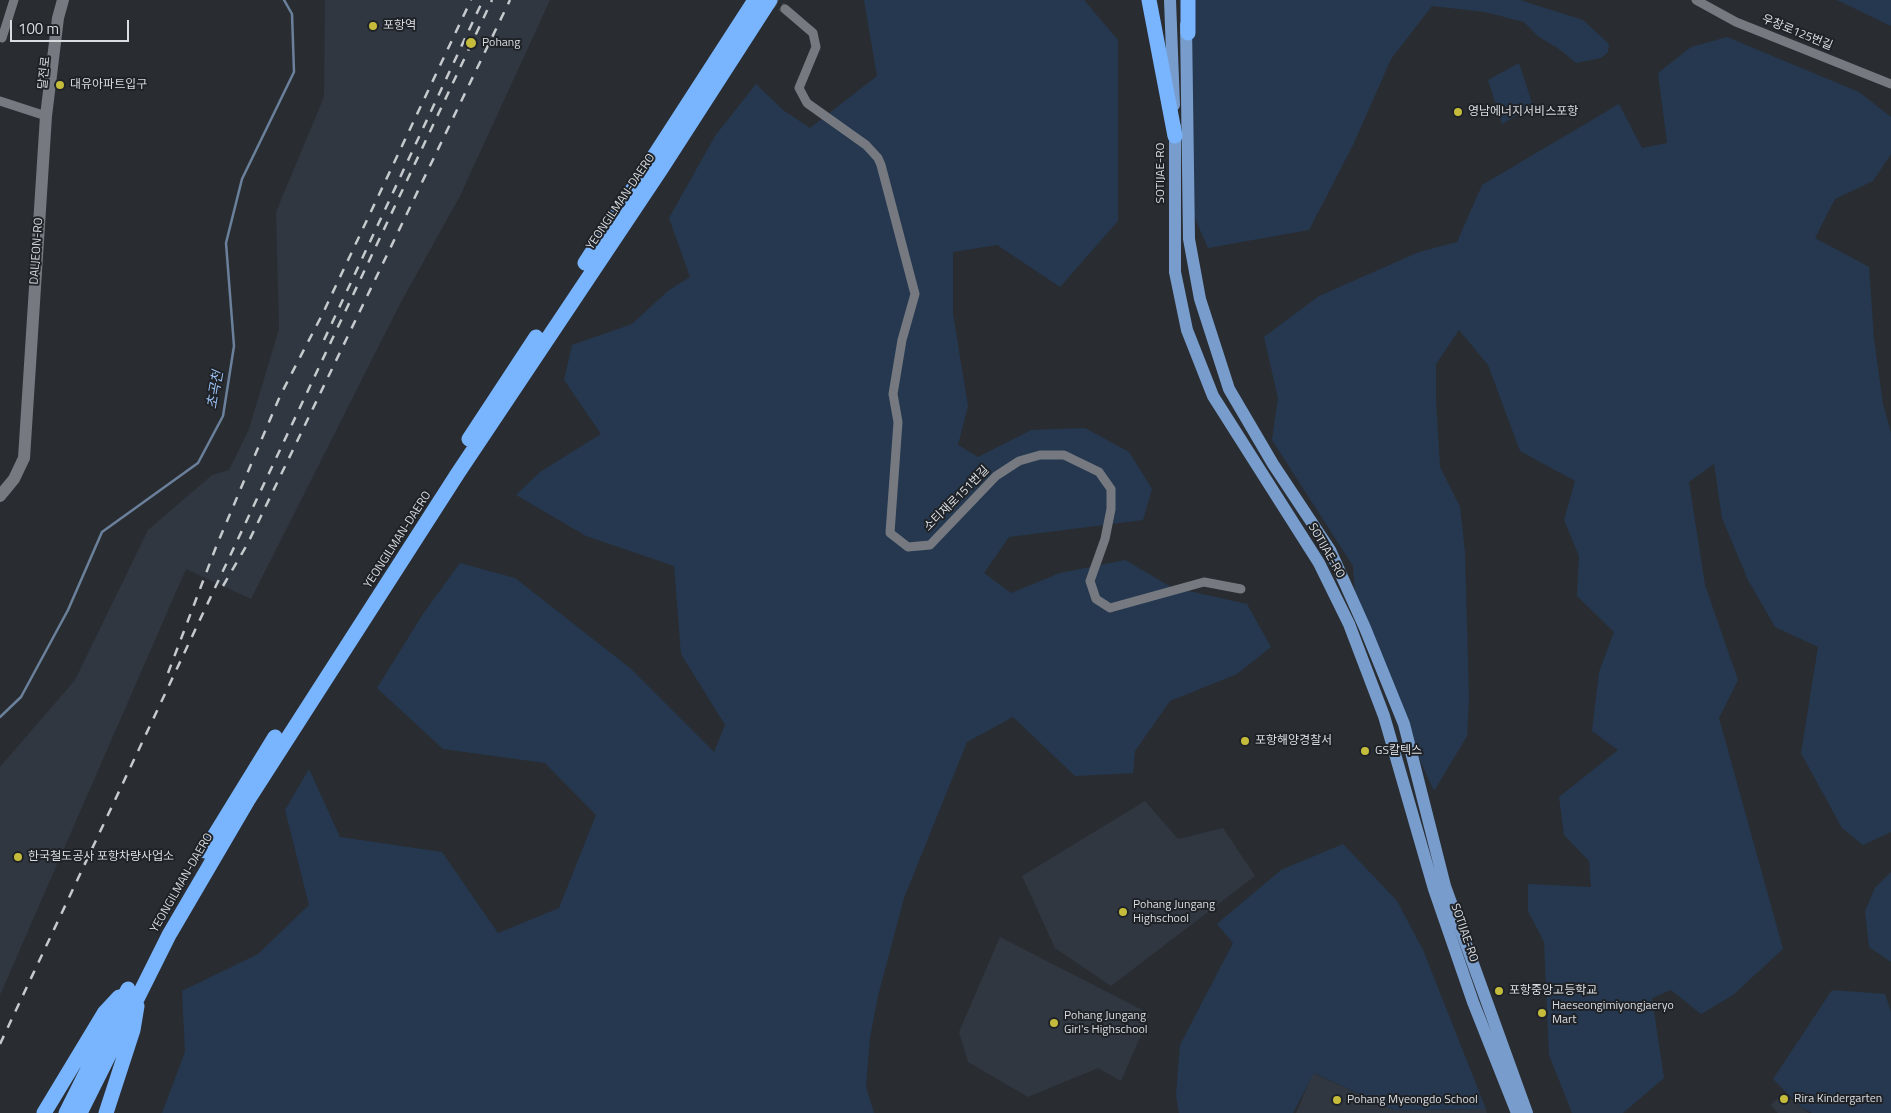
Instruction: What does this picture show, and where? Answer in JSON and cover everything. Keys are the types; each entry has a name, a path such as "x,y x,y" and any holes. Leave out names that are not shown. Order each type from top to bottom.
{"highway":[{"path":"712,65 743,0"},
{"name":"YEONGILMAN-DAERO","path":"80,1113 135,988 197,864 244,785 501,390 649,167 755,0"},
{"name":"YEONGILMAN-DAERO","path":"66,1113 135,988 289,734 458,473 661,169 770,0"},
{"path":"1149,0 1175,136"},
{"path":"1188,0 1188,33"},
{"path":"744,38 783,5"},
{"path":"44,1113 105,1012 135,988"},
{"path":"106,1113 133,1030 135,988"}],"main road":[{"name":"SOTIJAE-RO","path":"1170,0 1175,136 1175,272 1187,330 1213,396 1319,563 1348,624 1384,716 1434,889 1473,1002 1517,1113"},
{"name":"SOTIJAE-RO","path":"1183,0 1188,33 1186,91 1189,239 1200,299 1229,389 1273,464 1330,550 1366,628 1404,724 1445,886 1527,1113"}],"street":[{"path":"1,38 14,0"},
{"name":"달전로","path":"46,116 42,103 55,0"},
{"name":"DALJEON-RO","path":"0,496 14,479 24,458 46,116 58,18 63,0"},
{"name":"우창로125번길","path":"1696,0 1736,22 1891,84"},
{"name":"소티재로151번길","path":"783,5 813,32 816,48 800,88 807,103 866,145 878,158 915,294 902,340 893,394 898,422 890,533 908,548 930,545 996,476 1020,461 1040,456 1064,456 1099,472 1111,489 1111,509 1105,539 1090,581 1096,599 1110,608 1204,582 1241,588"},
{"path":"0,101 46,116"}],"shaded area":[{"path":"325,0 550,0 460,196 400,304 251,599 186,569 0,995 0,767 75,680 148,530 212,475 229,470 249,429 279,329 276,212 324,97"},
{"path":"864,0 1084,0 1118,40 1118,221 1060,287 997,245 953,252 953,314 968,406 958,445 978,457 1031,430 1085,428 1129,452 1152,489 1143,520 1009,537 984,573 1011,593 1060,573 1125,560 1171,587 1247,604 1271,647 1237,674 1170,701 1135,751 1133,773 1075,776 1013,717 967,742 904,898 878,996 870,1038 866,1087 874,1113 162,1113 185,1052 182,991 258,954 309,905 285,810 309,769 340,837 442,852 498,933 559,908 596,815 545,763 443,749 377,688 423,614 460,563 515,578 630,668 714,752 725,725 681,654 674,566 586,536 516,495 540,472 601,434 564,380 572,345 632,324 669,290 690,277 669,218 715,136 756,84 783,110 810,128 877,76"},
{"path":"1190,0 1520,0 1583,20 1609,44 1608,52 1601,58 1576,63 1559,49 1539,37 1524,22 1485,12 1432,6 1391,59 1353,145 1309,230 1208,248 1193,214"},
{"path":"1837,0 1891,0 1891,26 1866,14"},
{"path":"1727,37 1859,92 1891,117 1891,154 1873,181 1835,199 1815,238 1869,267 1874,339 1883,404 1891,433 1891,832 1863,845 1842,828 1801,753 1818,647 1775,627 1748,580 1722,518 1714,464 1689,482 1705,585 1738,680 1719,718 1783,949 1733,995 1701,1014 1671,990 1652,998 1664,1078 1623,1113 1572,1113 1549,1055 1544,942 1528,911 1528,884 1591,887 1589,861 1564,835 1559,797 1618,750 1592,731 1599,672 1614,632 1577,596 1579,556 1564,520 1575,481 1520,451 1488,365 1459,330 1436,364 1436,400 1440,467 1460,507 1465,552 1469,699 1467,736 1434,791 1357,622 1353,566 1272,440 1278,398 1264,337 1319,296 1419,252 1457,242 1482,185 1619,104 1642,148 1667,143 1658,73 1691,47"},
{"path":"1519,63 1533,106 1502,124 1488,80"},
{"name":"Pohang Jungang Highschool","path":"1145,801 1178,839 1223,828 1255,876 1111,986 1055,948 1022,876"},
{"path":"1343,844 1397,901 1423,950 1486,1109 1394,1110 1314,1073 1293,1113 1179,1113 1176,1095 1180,1045 1233,943 1217,924 1281,870"},
{"path":"1891,872 1891,962 1869,947 1865,911 1875,888"},
{"name":"Pohang Jungang Girl's Highschool","path":"1000,937 1150,1014 1121,1081 1098,1068 1028,1097 968,1062 959,1032"},
{"path":"1832,990 1885,994 1891,1012 1891,1113 1812,1113 1801,1107 1773,1079"},
{"name":"Pohang Myeongdo School","path":"1313,1073 1394,1110 1486,1109 1487,1113 1296,1113"},
{"name":"Rira Kindergarten","path":"1783,1093 1809,1113 1778,1113 1771,1105"}],"waterway":[{"name":"초곡천","path":"0,717 21,697 68,610 102,532 198,463 223,416 234,346 226,243 242,179 294,72 292,14 284,0"}],"tunnel":[{"path":"769,0 785,9"}],"railway":[{"path":"168,673 216,547 280,396 323,313 471,0"},
{"path":"324,340 483,0"},
{"path":"0,1044 492,0"},
{"path":"223,586 248,543 510,0"}],"place":[{"name":"포항역","path":"373,26"},
{"name":"Pohang","path":"471,43"},
{"name":"대유아파트입구","path":"60,85"},
{"name":"영남에너지서비스포항","path":"1458,112"},
{"name":"포항해양경찰서","path":"1245,741"},
{"name":"GS칼텍스","path":"1365,751"},
{"name":"한국철도공사 포항차량사업소","path":"18,857"},
{"name":"Pohang Jungang Highschool","path":"1123,912"},
{"name":"포항중앙고등학교","path":"1499,991"},
{"name":"Haeseongimiyongjaeryo Mart","path":"1542,1013"},
{"name":"Pohang Jungang Girl's Highschool","path":"1054,1023"},
{"name":"Rira Kindergarten","path":"1784,1099"},
{"name":"Pohang Myeongdo School","path":"1337,1100"}]}
